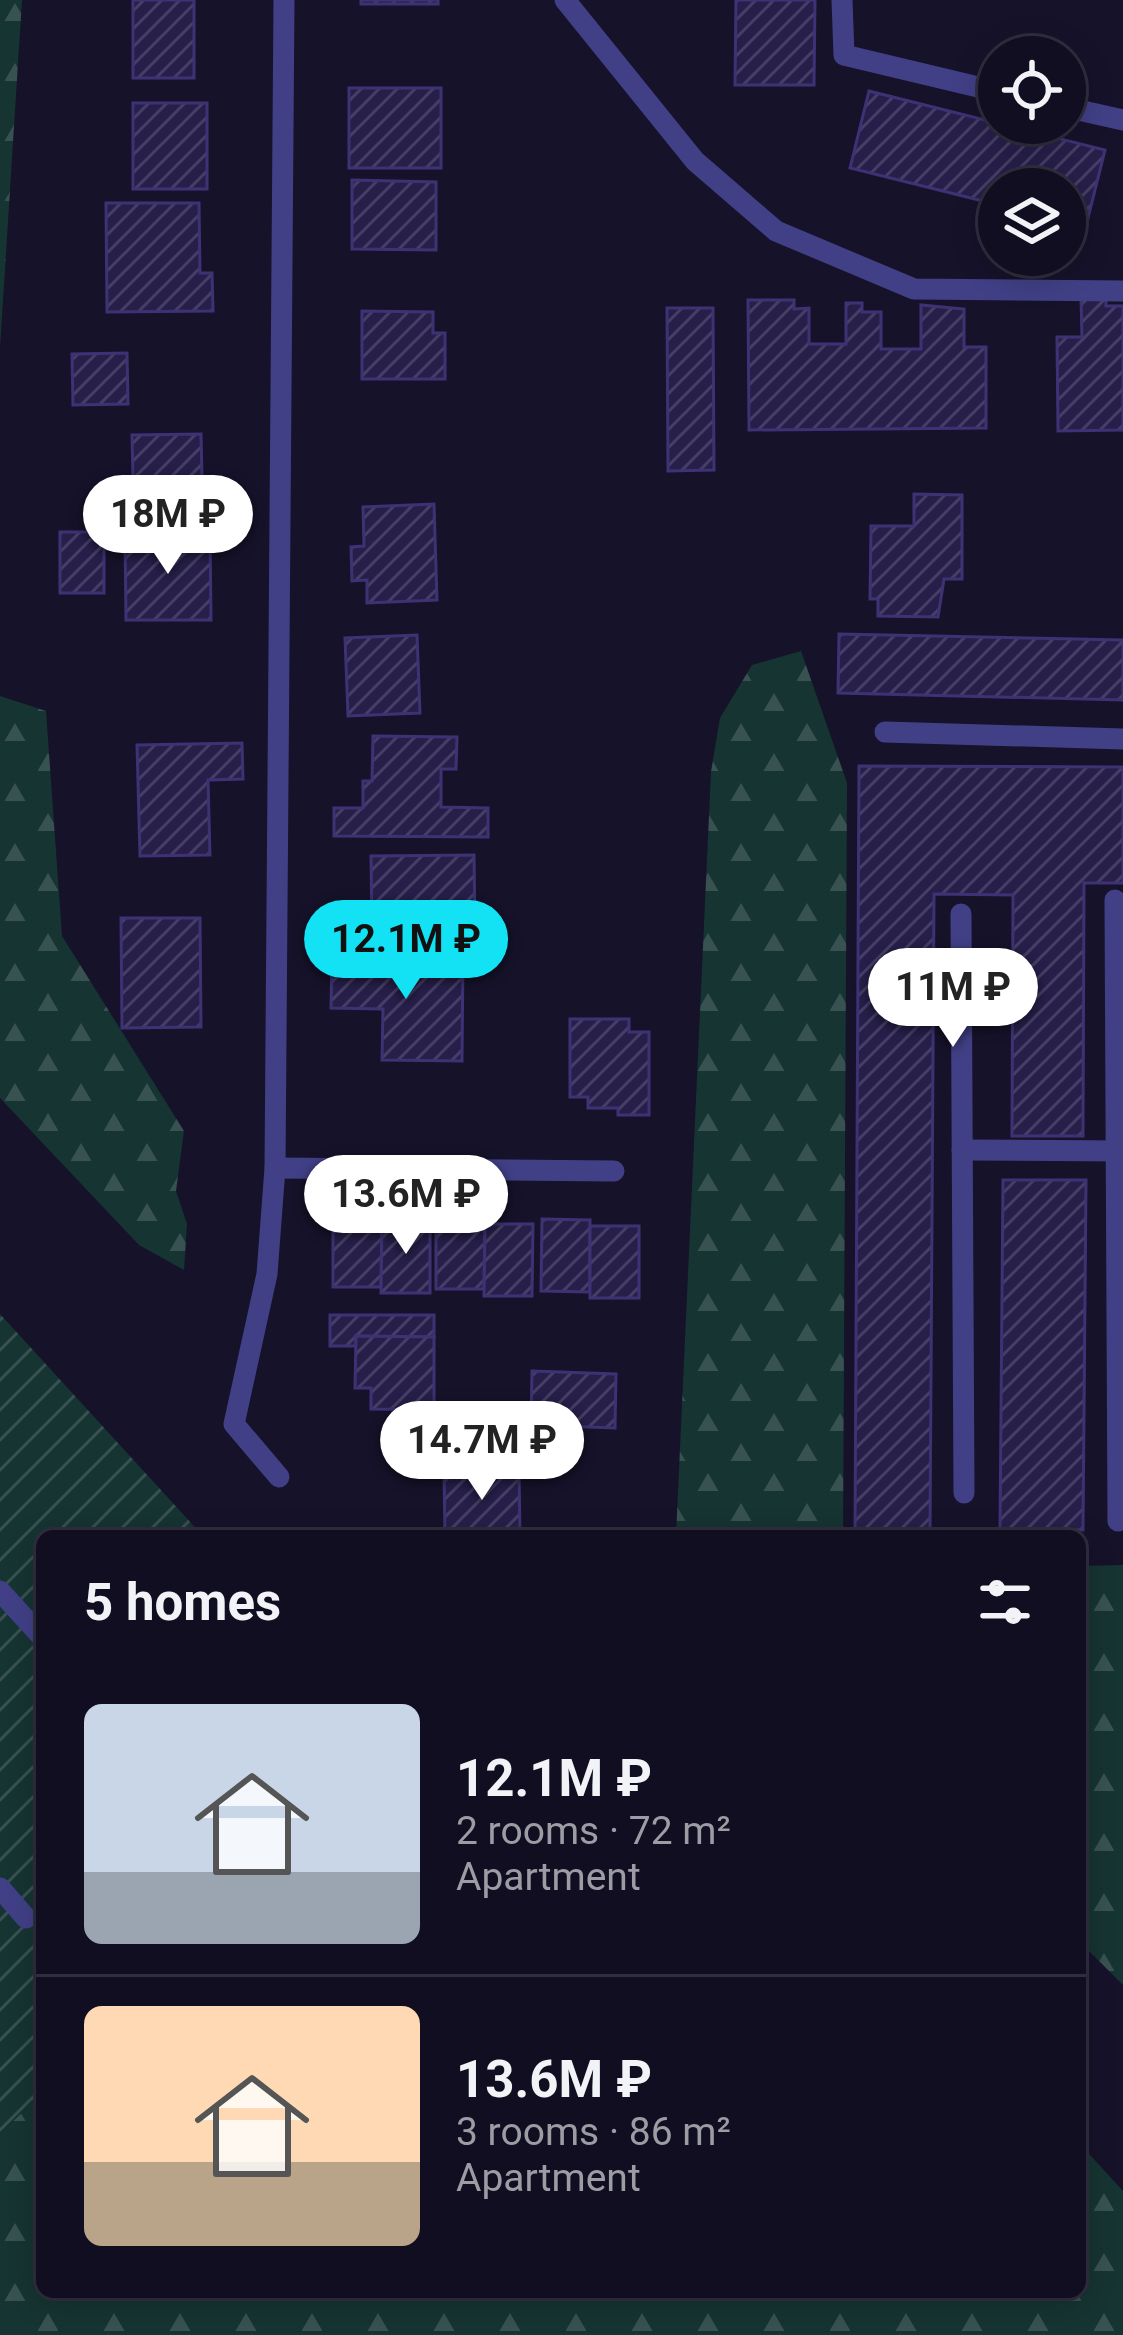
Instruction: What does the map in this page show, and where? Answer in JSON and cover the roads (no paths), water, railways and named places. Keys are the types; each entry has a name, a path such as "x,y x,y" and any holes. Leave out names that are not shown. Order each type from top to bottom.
{"lane":[{"path":"279,1477 234,1424 267,1274 275,1168 284,0"},
{"path":"565,0 695,161 776,231 914,290 1123,291"},
{"path":"842,0 844,56 978,87"},
{"path":"1086,112 1123,121"},
{"path":"885,732 1123,739"},
{"path":"1115,900 1120,1151 1118,1521"},
{"path":"961,914 964,1493"},
{"path":"962,1150 1120,1151"},
{"path":"275,1168 614,1171"},
{"path":"0,1591 36,1630"},
{"path":"0,1888 26,1918"}]}
